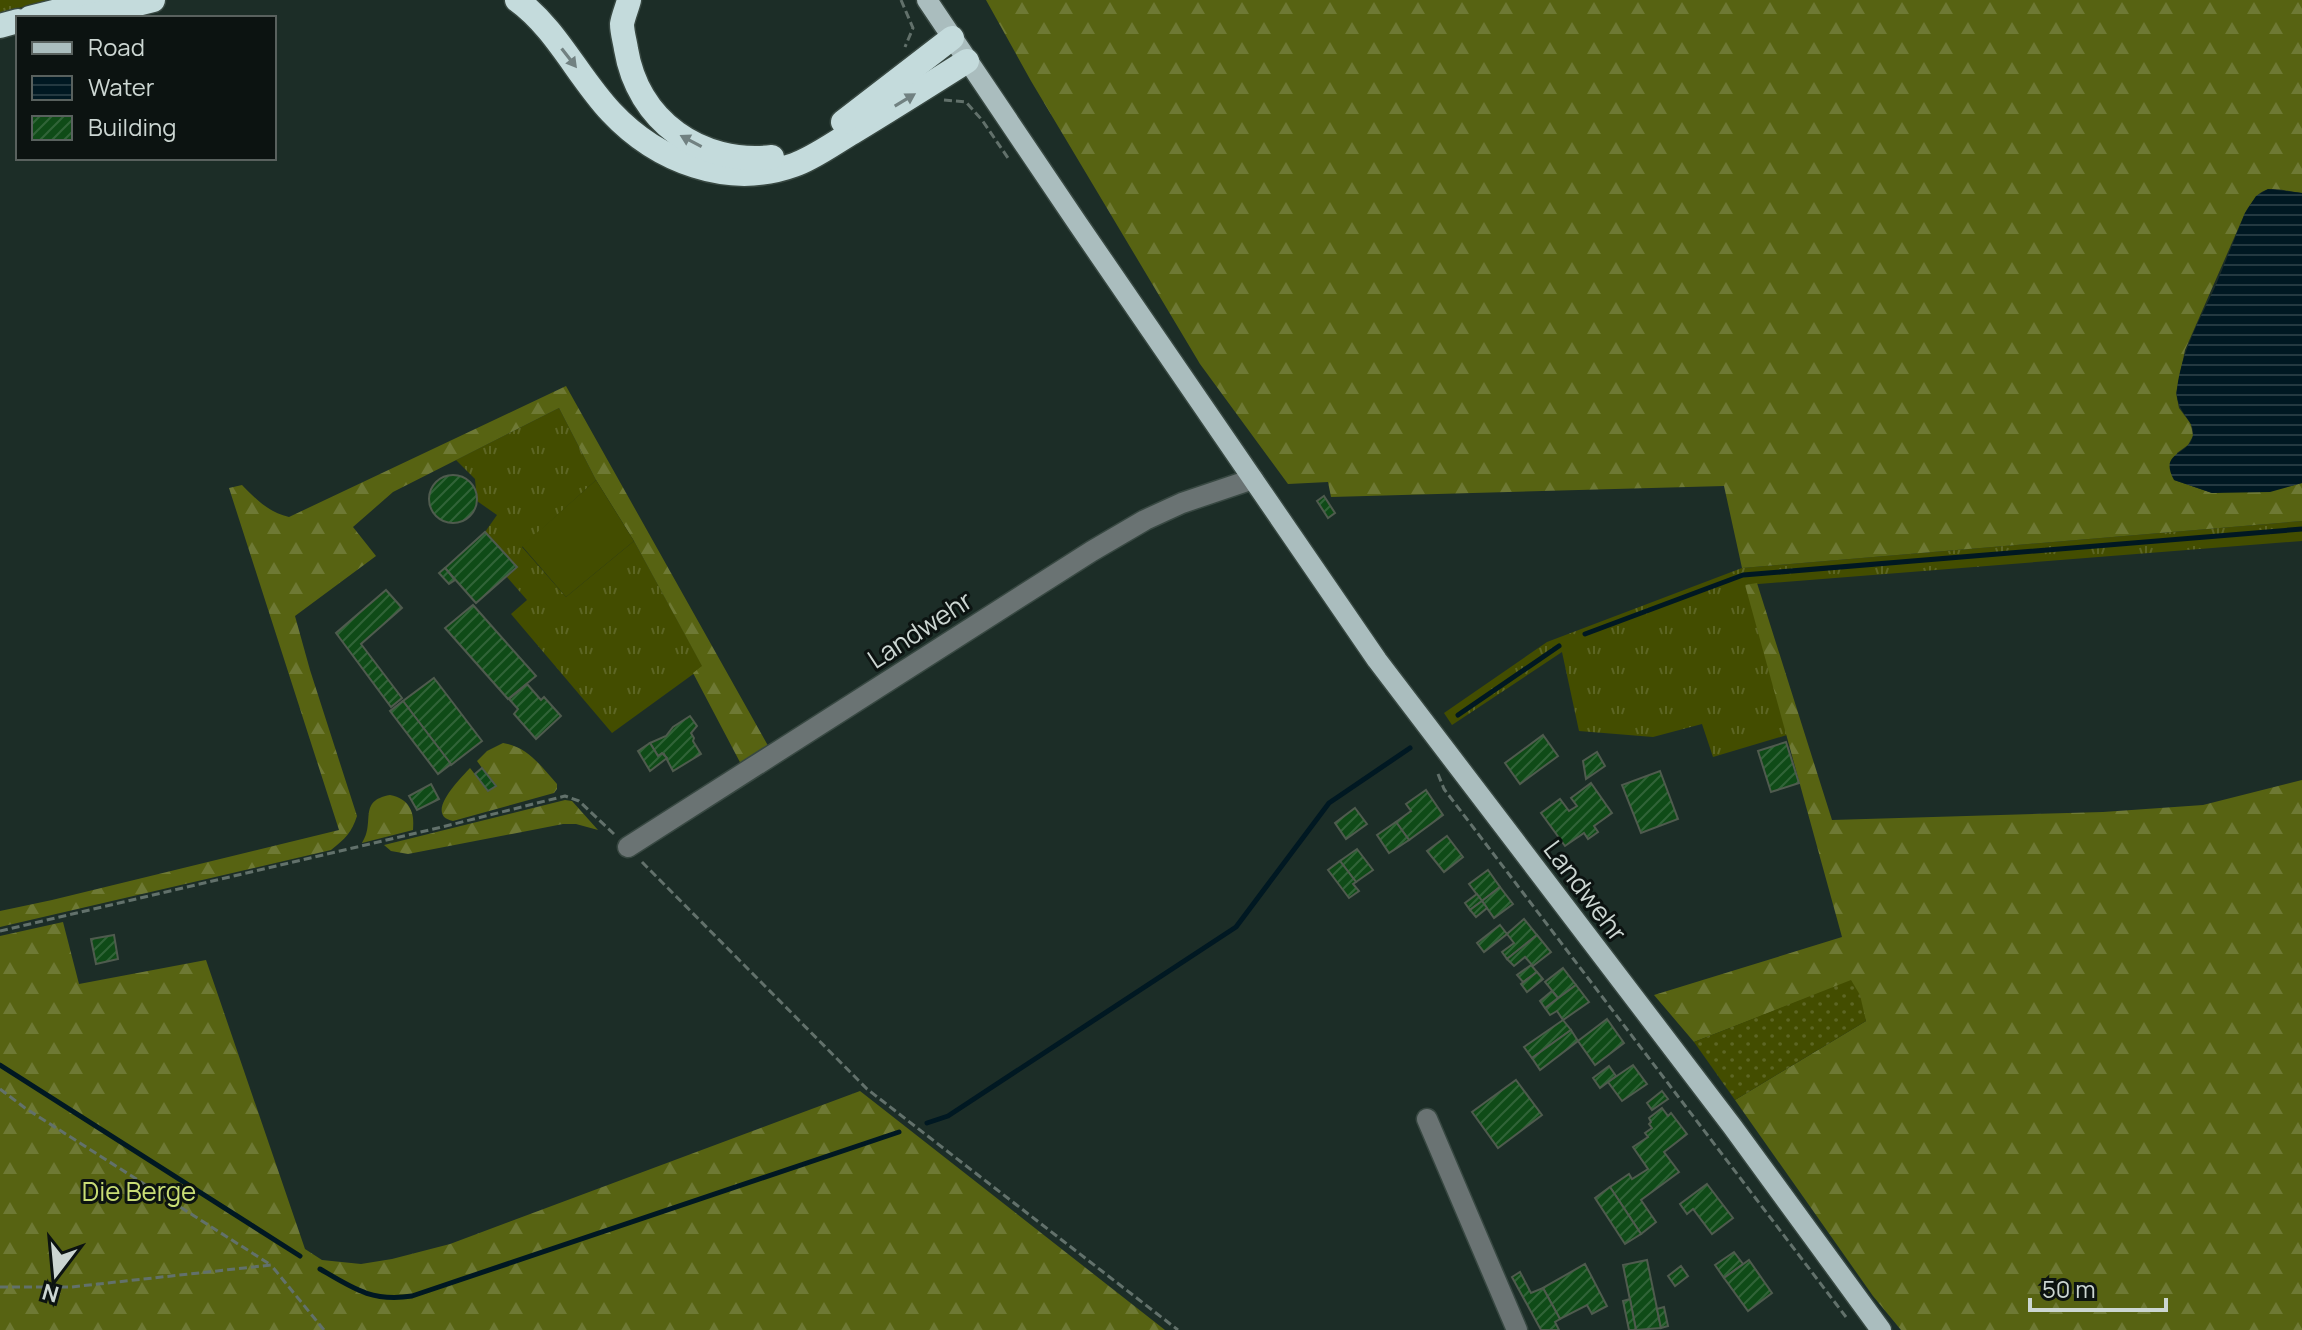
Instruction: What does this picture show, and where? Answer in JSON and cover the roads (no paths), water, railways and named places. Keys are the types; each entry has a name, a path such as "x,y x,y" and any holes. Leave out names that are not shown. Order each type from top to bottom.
{"highway":[{"path":"38,16 100,0"},
{"path":"89,16 153,0"},
{"path":"517,0 547,30 611,112 644,141 679,161 710,171 740,174 795,165 967,61"},
{"path":"629,0 622,25 629,66 644,99 687,141 716,153 757,159 786,155 814,141 952,38"}],"main road":[{"name":"Landwehr","path":"927,0 1377,660 1732,1126 1878,1327"}],"street":[{"name":"Landwehr","path":"628,847 1119,535 1182,503 1253,479"},
{"path":"1427,1119 1517,1330"}],"water":[{"path":"2268,189 2302,193 2302,483 2270,492 2212,493 2174,480 2170,471 2172,459 2187,447 2193,435 2177,398 2179,376 2192,337 2245,213 2256,196"}],"waterway":[{"path":"1585,634 1743,575 2302,529"},
{"path":"1458,715 1559,646"},
{"path":"927,1123 948,1116 1236,927 1329,803 1410,748"},
{"path":"0,1065 300,1256"},
{"path":"320,1269 374,1295 412,1296 899,1132"}],"park label":[{"name":"Die Berge","path":"139,1192"}]}
